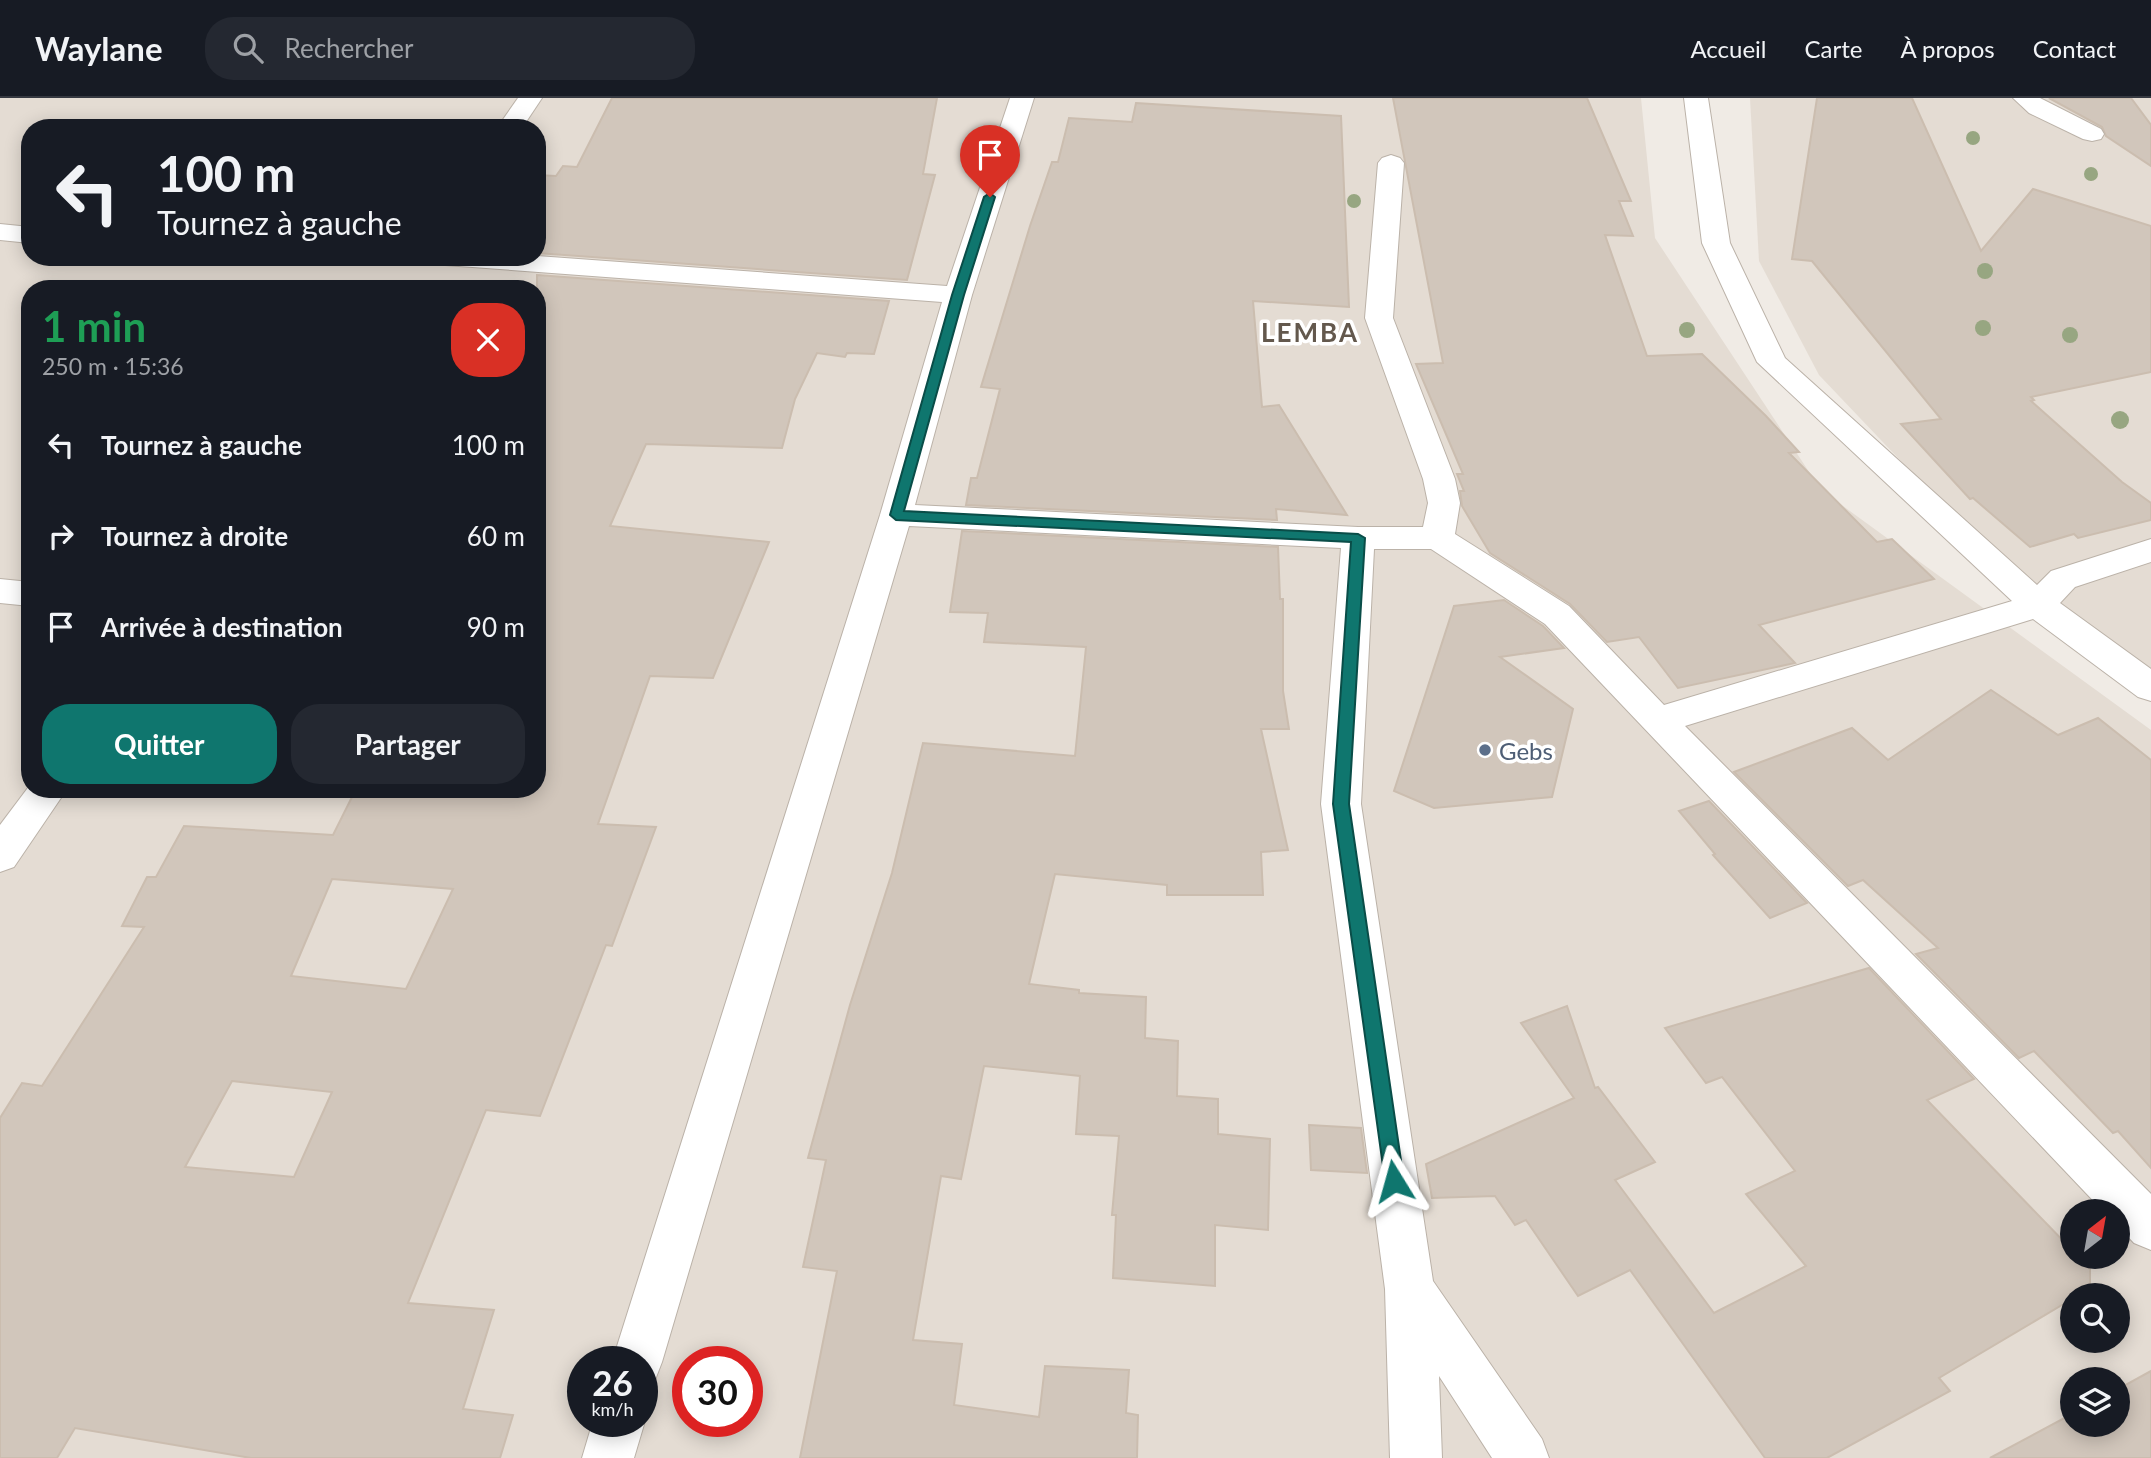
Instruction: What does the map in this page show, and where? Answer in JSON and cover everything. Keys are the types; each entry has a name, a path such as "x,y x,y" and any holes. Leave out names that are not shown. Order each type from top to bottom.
{"street":[{"path":"515,119 530,98"},
{"path":"642,1346 896,515 958,295 1022,98"},
{"path":"1696,98 1716,243 1772,362 2038,606 2151,688"},
{"path":"2025,98 2038,108 2092,134"},
{"path":"1391,163 1379,318 1439,479 1444,503 1438,538"},
{"path":"546,264 958,295"},
{"path":"896,515 1358,538 1438,538 1557,615 2151,1227"},
{"path":"1358,538 1341,804 1409,1289 1416,1458"},
{"path":"1657,721 2038,606 2063,579 2151,550"},
{"path":"0,590 21,593"},
{"path":"0,856 42,798"},
{"path":"1409,1289 1523,1458"},
{"path":"608,1458 614,1437"}],"shaded area":[{"path":"0,98 1641,98 1655,238 1821,490 2151,730 2151,1458 0,1458"},
{"path":"1750,98 2151,98 2151,682 2038,605 1819,375 1759,261"}],"building":[{"path":"612,98 937,98 923,174 935,175 907,280 546,254 546,175 556,176 563,166 577,167"},
{"path":"1393,98 1587,98 1631,201 1619,201 1633,236 1605,235 1647,356 1702,354 1766,416 1799,452 1789,453 1877,542 1892,539 1934,579 1759,625 1795,663 1678,688 1639,637 1607,642 1570,604 1490,553 1462,506 1460,491 1464,491 1457,474 1463,474 1416,364 1443,363"},
{"path":"1817,98 1912,98 1981,251 2033,189 2151,226 2151,372 2031,397 2034,400 2031,401 2122,482 2151,503 2151,520 2078,538 2074,534 2030,547 1973,498 1970,499 1901,424 1941,419 1812,261 1792,259"},
{"path":"2049,98 2131,98 2151,125 2151,166 2106,136 2102,127"},
{"path":"1136,103 1341,116 1349,307 1253,301 1262,407 1279,405 1347,515 1276,509 1277,520 966,505 971,478 977,478 1000,389 981,387 1030,226 1052,162 1058,162 1069,118 1132,122"},
{"path":"537,275 889,301 874,354 847,353 845,357 817,353 795,399 782,448 646,444 610,526 769,542 713,678 650,676 598,824 656,827 612,946 606,945 540,1116 486,1110 408,1303 494,1310 463,1409 513,1415 500,1458 251,1458 75,1428 57,1458 0,1458 0,1118 22,1083 42,1086 144,927 122,926 147,877 156,877 184,826 333,835 352,798 546,798 546,280 537,280","holes":["332,879 453,889 406,989 291,976","232,1081 332,1092 294,1177 185,1167"]},
{"path":"962,531 1278,547 1280,599 1283,599 1283,691 1289,729 1261,729 1288,850 1261,852 1263,895 1167,895 1167,885 1055,874 1029,984 1079,990 1079,993 1146,997 1145,1038 1178,1041 1177,1096 1218,1099 1218,1134 1270,1139 1268,1230 1215,1225 1215,1286 1113,1278 1116,1215 1112,1215 1119,1136 1076,1134 1080,1076 984,1066 961,1179 941,1176 913,1340 962,1344 954,1405 1039,1417 1045,1366 1129,1370 1126,1413 1138,1415 1137,1458 800,1458 837,1271 803,1267 826,1160 808,1158 850,1005 892,873 923,743 1075,756 1086,647 984,642 988,613 950,612"},
{"name":"Gebs","path":"1504,600 1543,626 1564,648 1500,657 1573,709 1552,797 1434,808 1394,791 1454,606"},
{"path":"1991,690 2058,735 2098,718 2151,760 2151,1168 2118,1131 2113,1133 2034,1051 2019,1058 1916,954 1938,948 1863,880 1848,886 1734,772 1852,728 1888,760"},
{"path":"1709,801 1807,903 1770,918 1713,855 1715,854 1679,811"},
{"path":"1869,968 1974,1079 1927,1100 2060,1238 2060,1269 2090,1269 2090,1283 2060,1283 2060,1306 1939,1378 1950,1391 1827,1458 1765,1458 1630,1270 1578,1296 1526,1220 1515,1225 1495,1196 1432,1198 1426,1164 1574,1098 1521,1023 1567,1006 1595,1088 1598,1087 1655,1162 1615,1180 1714,1313 1806,1266 1746,1194 1795,1171 1722,1077 1706,1083 1665,1028"},
{"path":"1309,1125 1361,1128 1367,1173 1311,1170"},
{"path":"2151,1371 2151,1458 1990,1458 2060,1420 2060,1437 2130,1437 2130,1382"}],"place":[{"name":"Gebs","path":"1485,750"}],"district":[{"name":"LEMBA","path":"1310,332"}],"route":[{"path":"990,197 958,295 896,515 1358,538 1341,804 1394,1181"}]}
